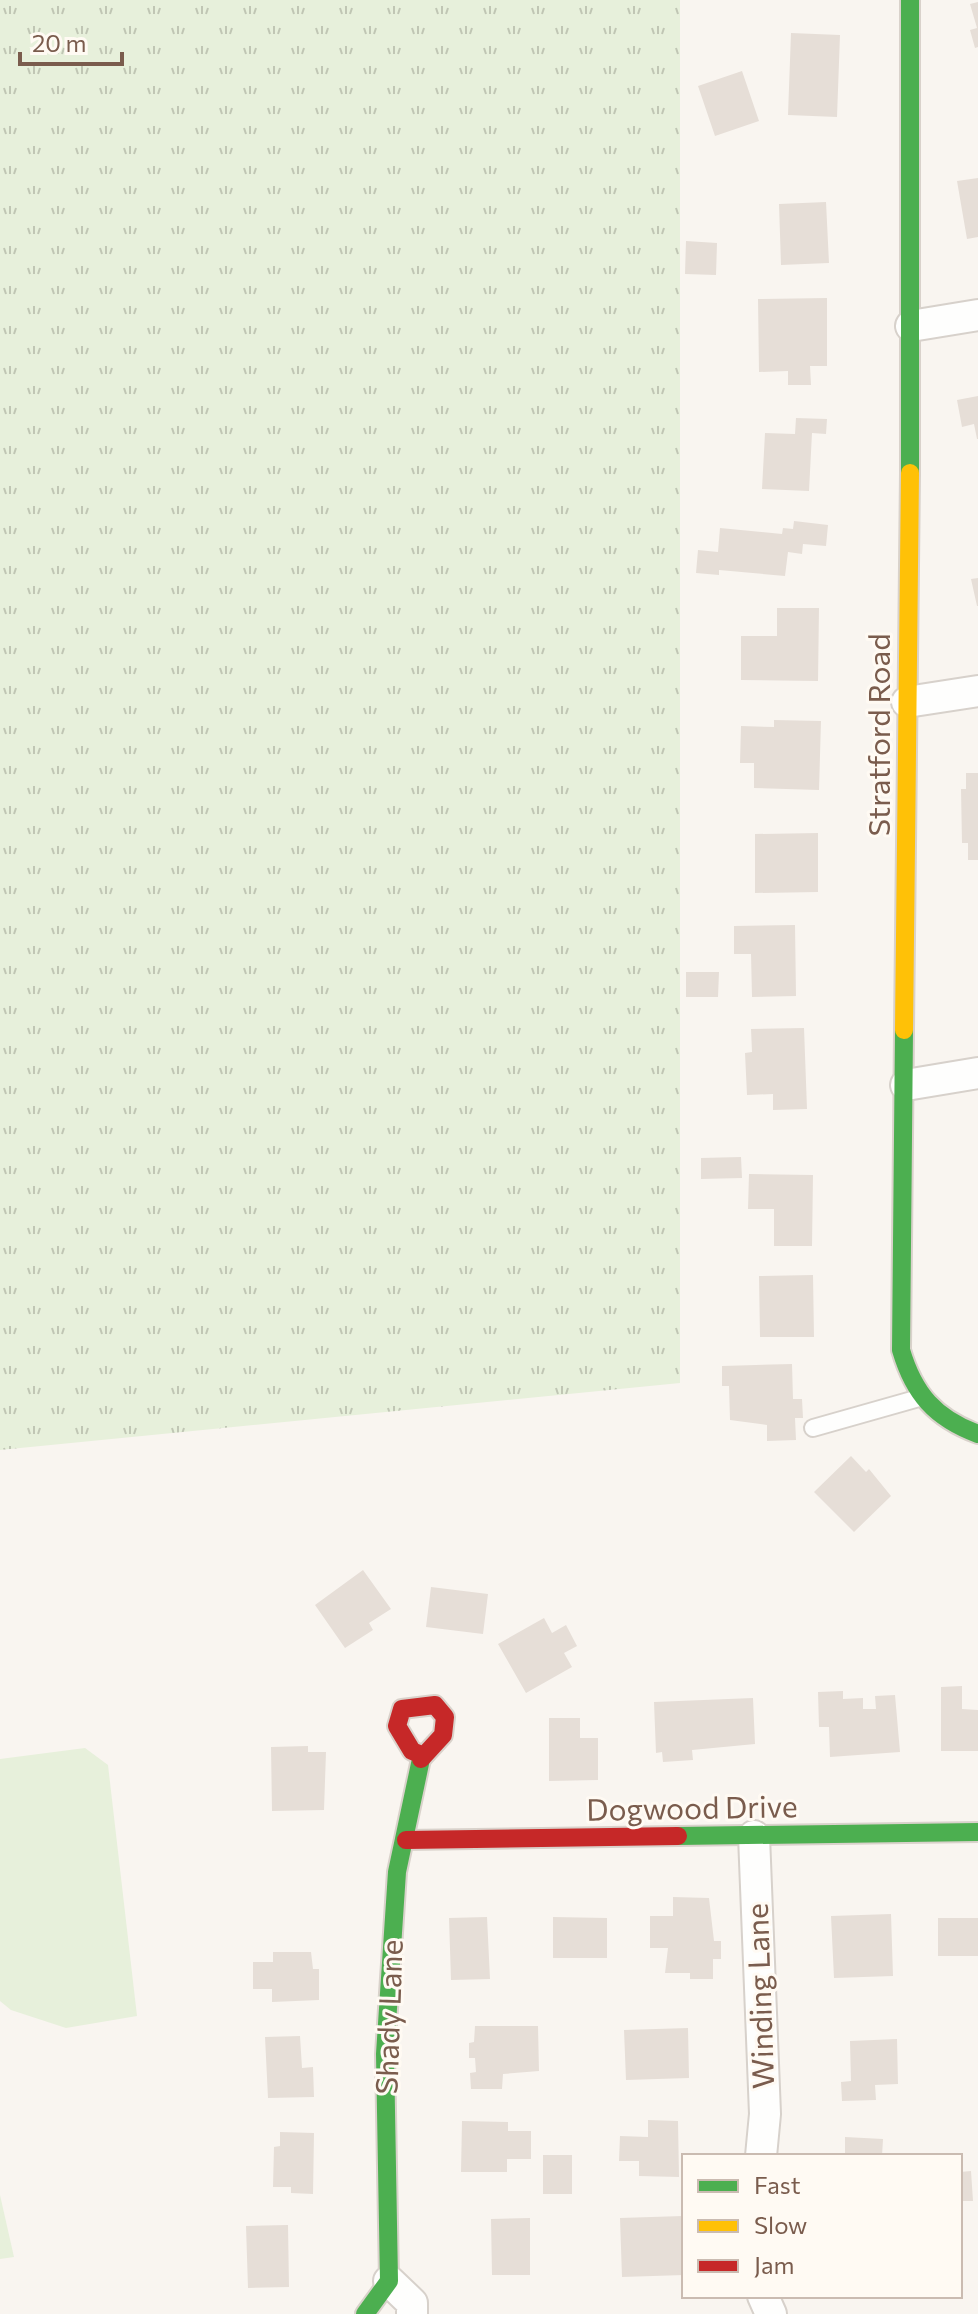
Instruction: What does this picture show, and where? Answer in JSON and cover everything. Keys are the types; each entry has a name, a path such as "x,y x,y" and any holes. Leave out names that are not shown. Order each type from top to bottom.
{"street":[{"name":"Stratford Road","path":"910,0 906,1085 901,1350 909,1381 921,1398 940,1415 978,1434"},
{"path":"911,326 978,315"},
{"path":"907,702 978,691"},
{"path":"906,1085 978,1073"},
{"name":"Shady Lane","path":"389,2281 385,2054 397,1872 422,1755"},
{"name":"Dogwood Drive","path":"406,1840 978,1832"},
{"name":"Winding Lane","path":"754,1836 765,2114 761,2154"},
{"path":"365,2314 389,2281 412,2303 412,2314"}],"lane":[{"path":"813,1428 921,1398"}],"green space":[{"path":"0,0 680,0 680,1383 0,1450"},
{"path":"85,1748 108,1765 137,2016 66,2028 11,2010 0,2001 0,1759"},
{"path":"0,2195 14,2257 0,2259"}],"building":[{"path":"978,2 978,47 975,48 970,30 977,28 970,4"},
{"path":"791,33 840,35 837,117 788,115"},
{"path":"742,71 759,121 715,136 698,86"},
{"path":"978,178 978,237 967,239 957,181"},
{"path":"826,202 829,263 781,265 779,204"},
{"path":"686,241 717,243 716,275 685,274"},
{"path":"827,298 827,366 810,366 811,385 788,385 788,371 759,372 758,299"},
{"path":"978,396 977,439 974,424 962,427 957,400"},
{"path":"796,418 827,419 826,434 812,433 809,491 762,489 765,433 795,434"},
{"path":"794,521 828,525 826,546 803,544 802,554 788,552 785,576 719,570 719,575 696,573 698,550 718,552 720,528 782,534 783,528 793,529"},
{"path":"978,578 978,606 977,606 971,579"},
{"path":"777,608 819,608 818,681 741,680 741,636 777,636"},
{"path":"774,720 821,721 819,790 754,788 754,763 740,763 741,726 774,727"},
{"path":"966,773 978,773 978,860 968,860 968,843 962,843 961,789 966,789"},
{"path":"818,833 818,892 755,893 755,834"},
{"path":"795,925 796,996 752,997 751,954 734,954 734,926"},
{"path":"686,972 719,972 718,997 686,997"},
{"path":"804,1028 807,1109 773,1110 773,1094 747,1095 745,1053 752,1052 751,1029"},
{"path":"741,1157 742,1178 701,1179 701,1158"},
{"path":"749,1174 813,1175 812,1246 774,1246 774,1209 748,1209"},
{"path":"813,1275 814,1337 760,1337 759,1276"},
{"path":"792,1364 793,1399 802,1399 803,1418 795,1418 796,1440 767,1441 767,1425 730,1420 729,1386 722,1386 722,1366"},
{"path":"851,1456 866,1472 869,1469 891,1496 854,1532 814,1492"},
{"path":"363,1570 391,1609 369,1623 373,1630 345,1648 315,1605"},
{"path":"431,1587 488,1594 483,1634 426,1627"},
{"path":"544,1618 552,1633 566,1625 577,1646 564,1653 572,1667 526,1693 498,1644"},
{"path":"962,1686 962,1709 978,1710 978,1751 941,1751 941,1687"},
{"path":"843,1691 843,1699 863,1698 863,1709 876,1709 875,1696 895,1695 900,1752 830,1757 829,1727 819,1727 818,1692"},
{"path":"753,1698 755,1744 692,1750 693,1760 663,1762 662,1752 656,1753 654,1702"},
{"path":"549,1718 580,1718 580,1738 598,1738 598,1780 549,1781"},
{"path":"308,1746 308,1752 326,1752 324,1810 272,1811 271,1747"},
{"path":"673,1897 709,1898 714,1941 721,1941 721,1959 713,1959 713,1979 690,1979 690,1973 665,1973 668,1948 650,1948 650,1916 673,1916"},
{"path":"891,1914 893,1976 834,1978 831,1916"},
{"path":"487,1917 490,1979 451,1980 449,1918"},
{"path":"553,1917 607,1918 607,1958 553,1958"},
{"path":"938,1918 978,1918 978,1956 938,1956"},
{"path":"273,1952 311,1952 313,1969 319,1969 319,2000 272,2002 272,1989 253,1989 253,1962 273,1962"},
{"path":"475,2026 538,2026 539,2071 503,2074 502,2089 471,2089 470,2073 476,2072 475,2058 469,2058 469,2043 474,2042"},
{"path":"688,2028 689,2078 626,2080 624,2030"},
{"path":"300,2036 302,2068 313,2067 314,2097 268,2098 265,2037"},
{"path":"897,2039 898,2084 875,2085 876,2100 842,2101 841,2082 851,2081 850,2041"},
{"path":"648,2120 678,2121 679,2177 639,2176 639,2161 619,2161 620,2136 648,2137"},
{"path":"462,2121 508,2122 508,2131 531,2131 531,2159 507,2159 507,2172 461,2172"},
{"path":"280,2132 314,2133 313,2194 291,2193 291,2187 273,2187 274,2147 280,2146"},
{"path":"845,2137 883,2139 882,2154 845,2154"},
{"path":"543,2155 572,2155 572,2194 543,2194"},
{"path":"971,2171 973,2201 962,2201 962,2172"},
{"path":"682,2216 682,2275 622,2277 620,2218"},
{"path":"530,2218 530,2275 492,2275 491,2219"},
{"path":"288,2225 289,2287 248,2288 246,2226"}],"traffic: fast":[{"path":"910,0 910,473"},
{"path":"904,1030 901,1350 912,1379 928,1402 950,1420 978,1434"},
{"path":"365,2314 389,2281 385,2054 397,1872 421,1759"},
{"path":"678,1836 978,1832"}],"traffic: slow":[{"path":"904,1030 910,473"}],"traffic: jam":[{"path":"421,1759 443,1735 445,1717 435,1705 402,1709 397,1726 412,1751 422,1755"},
{"path":"406,1840 678,1836"}]}
